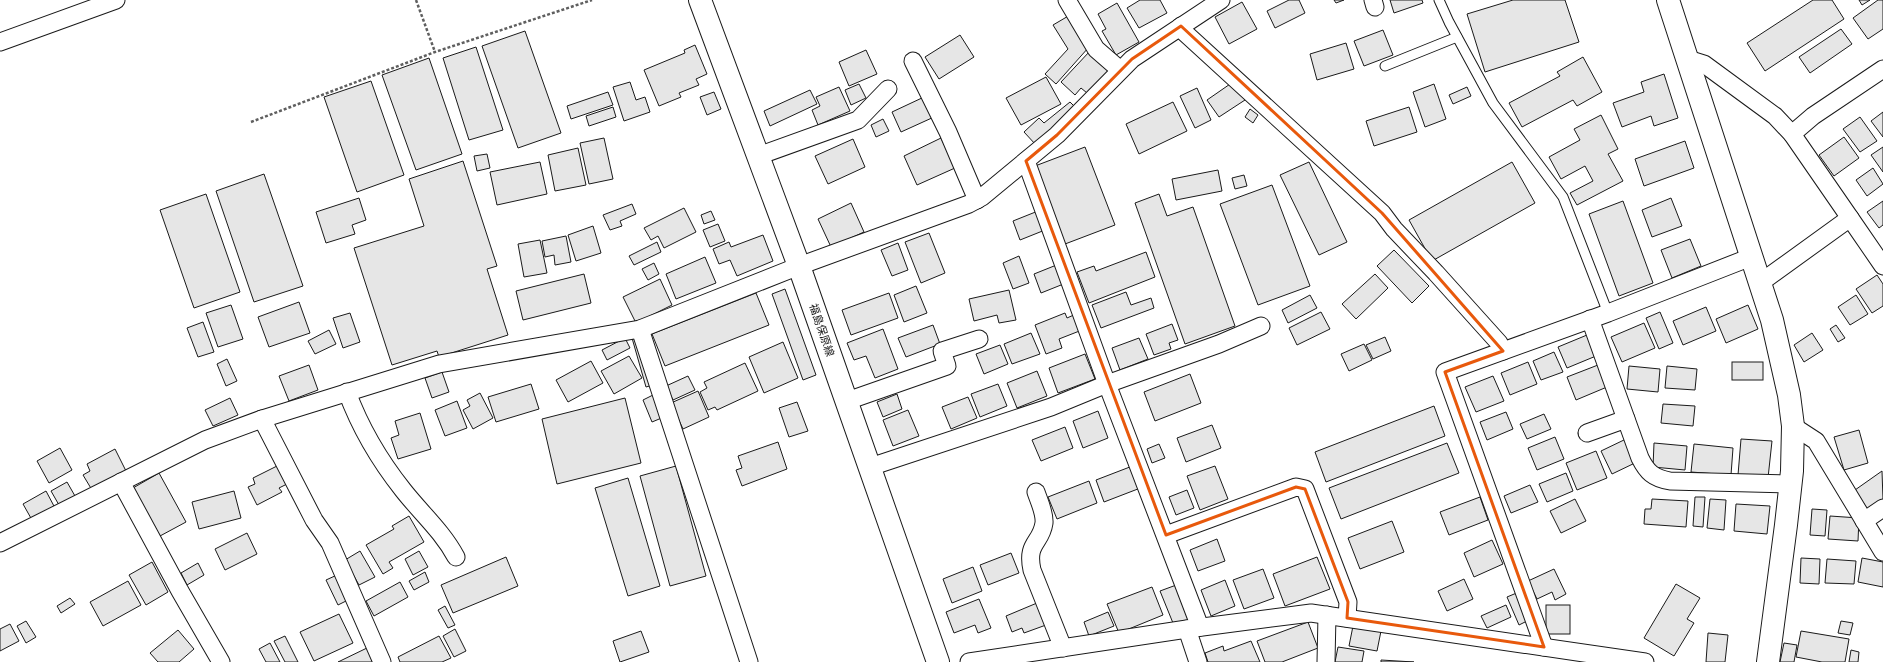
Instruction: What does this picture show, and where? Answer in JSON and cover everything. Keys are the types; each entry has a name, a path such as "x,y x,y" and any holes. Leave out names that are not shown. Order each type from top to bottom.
{"main road":[{"name":"福島保原線","path":"700,0 799,266 938,662"},
{"path":"1668,0 1760,283 1780,351 1789,395 1793,426 1793,450 1786,525 1768,662"}],"street":[{"path":"0,42 116,0"},
{"path":"1067,0 1096,49 1119,70"},
{"path":"0,543 205,440 262,419 439,364 640,329 799,266 978,200 1057,135 1085,108 1119,70 1132,59 1181,26 1203,5 1221,0"},
{"path":"1181,26 1184,32 1382,213 1394,229 1499,343 1503,351"},
{"path":"1688,59 1704,64 1775,116 1792,134 1850,218 1878,248 1883,266"},
{"path":"913,61 948,132 978,200"},
{"path":"1792,134 1813,116 1883,69"},
{"path":"758,156 858,120 888,89"},
{"path":"1026,161 1107,384 1166,535 1193,628 1198,662"},
{"path":"1760,283 1850,218"},
{"path":"1544,647 1445,372 1608,313 1752,257"},
{"path":"1590,319 1640,458 1649,473 1659,479 1790,484"},
{"path":"870,467 1052,407 1107,384 1219,344 1261,326"},
{"path":"640,329 749,662"},
{"path":"847,401 947,366 942,351 979,339"},
{"path":"347,392 355,413 390,472 404,491 442,535 456,557"},
{"path":"262,419 314,520 330,543 382,662"},
{"path":"1587,433 1626,419"},
{"path":"1793,426 1816,441 1883,552"},
{"path":"121,482 221,662"},
{"path":"1166,535 1296,486 1305,489 1348,602 1347,618"},
{"path":"1036,492 1043,512 1044,523 1030,551 1030,559 1032,570 1063,648"},
{"path":"1864,521 1883,508"},
{"path":"969,662 1193,628 1311,613 1646,662"},
{"path":"1326,662 1327,616"}],"lane":[{"path":"1439,0 1457,37 1493,103 1563,197 1608,313"},
{"path":"1385,66 1457,37"}],"path":[{"path":"416,0 435,52"},
{"path":"251,122 435,52 592,0"}],"highlighted area":[{"path":"1181,26 1382,213 1503,351 1445,372 1544,647 1347,618 1348,602 1305,489 1296,487 1166,535 1026,161 1057,135 1132,59"}],"building":[{"path":"1140,0 1160,0 1167,13 1139,28 1127,8"},
{"path":"1289,0 1299,0 1305,13 1275,28 1267,11"},
{"path":"1334,0 1344,0 1336,3"},
{"path":"1390,0 1422,0 1423,3 1394,13"},
{"path":"1513,0 1565,0 1579,42 1485,72 1467,14"},
{"path":"1813,0 1832,0 1844,19 1765,71 1747,43"},
{"path":"1859,0 1870,0 1862,5"},
{"path":"1878,0 1883,0 1883,29 1868,39 1853,18"},
{"path":"1242,2 1257,29 1229,44 1215,17"},
{"path":"1117,3 1139,42 1116,55 1102,31 1106,29 1098,14"},
{"path":"1070,15 1089,47 1056,84 1045,74 1068,49 1053,25"},
{"path":"1841,29 1852,44 1810,73 1799,57"},
{"path":"1383,30 1393,55 1364,66 1354,41"},
{"path":"525,31 561,133 518,148 482,46"},
{"path":"960,35 974,57 939,79 925,57"},
{"path":"1346,43 1354,69 1317,80 1310,54"},
{"path":"695,45 707,74 696,79 699,85 679,93 681,97 659,106 644,70 685,53 684,50"},
{"path":"476,47 503,130 469,140 443,58"},
{"path":"866,50 877,74 849,86 839,62"},
{"path":"1090,51 1110,69 1087,93 1081,88 1075,95 1061,82"},
{"path":"1583,57 1602,92 1577,106 1573,100 1522,127 1509,103 1560,76 1557,72"},
{"path":"429,58 462,154 416,170 382,75"},
{"path":"1664,74 1678,118 1654,126 1651,116 1622,127 1613,103 1644,92 1641,82"},
{"path":"1046,77 1061,104 1021,125 1006,98"},
{"path":"371,81 404,175 357,192 324,97"},
{"path":"630,82 636,100 645,97 650,112 624,121 613,87"},
{"path":"1233,82 1245,100 1219,117 1207,100"},
{"path":"859,84 866,98 851,105 845,90"},
{"path":"1434,84 1446,119 1425,127 1413,92"},
{"path":"839,87 850,111 818,125 812,110 820,106 816,97"},
{"path":"1467,87 1471,96 1453,104 1449,95"},
{"path":"1197,88 1211,120 1195,128 1180,96"},
{"path":"810,90 817,104 770,126 764,111"},
{"path":"608,92 613,105 571,119 567,106"},
{"path":"714,92 721,109 707,115 700,97"},
{"path":"924,97 934,117 901,132 892,112"},
{"path":"1070,102 1075,107 1036,145 1024,132 1039,118 1044,123"},
{"path":"1173,102 1187,131 1139,154 1126,124"},
{"path":"613,107 616,117 589,126 586,116"},
{"path":"1409,107 1417,132 1374,146 1366,121"},
{"path":"1250,109 1258,115 1253,123 1245,117"},
{"path":"1883,112 1883,137 1871,121"},
{"path":"1601,115 1618,149 1608,154 1623,181 1577,205 1570,193 1593,181 1585,166 1561,179 1549,157 1580,140 1574,129"},
{"path":"1860,117 1877,141 1860,152 1843,129"},
{"path":"883,119 889,131 876,137 871,125"},
{"path":"1844,137 1859,158 1834,176 1819,155"},
{"path":"604,138 613,179 589,184 580,143"},
{"path":"941,138 955,168 917,185 904,156"},
{"path":"853,139 865,167 828,184 815,156"},
{"path":"1685,141 1694,168 1644,186 1635,159"},
{"path":"1085,147 1115,225 1065,244 1035,166"},
{"path":"1883,147 1883,172 1871,155"},
{"path":"578,148 586,185 555,191 548,155"},
{"path":"487,154 490,168 477,171 474,156"},
{"path":"463,161 497,266 487,269 508,335 439,357 437,351 392,365 354,248 424,226 409,179"},
{"path":"540,162 547,194 497,205 490,172"},
{"path":"1309,162 1347,242 1319,255 1280,175"},
{"path":"1512,162 1535,203 1432,261 1409,220"},
{"path":"1873,168 1883,184 1867,196 1856,180"},
{"path":"1218,170 1222,191 1176,200 1172,179"},
{"path":"264,174 303,286 254,302 216,191"},
{"path":"1244,175 1247,186 1235,189 1232,178"},
{"path":"1272,185 1310,286 1258,305 1220,204"},
{"path":"206,194 240,292 194,308 160,210"},
{"path":"1159,194 1167,216 1193,207 1235,326 1185,344 1135,203"},
{"path":"359,198 366,220 352,225 355,234 326,243 316,212"},
{"path":"1671,198 1682,226 1652,237 1642,210"},
{"path":"1623,201 1653,283 1619,296 1589,214"},
{"path":"1883,201 1883,225 1879,228 1867,212"},
{"path":"851,203 864,232 831,247 818,219"},
{"path":"632,204 636,214 620,221 622,226 610,230 603,215"},
{"path":"684,208 696,232 664,248 658,236 651,240 644,228"},
{"path":"711,211 715,220 704,224 701,215"},
{"path":"1038,211 1045,230 1020,240 1013,221"},
{"path":"718,224 725,241 710,247 703,230"},
{"path":"593,226 601,253 576,261 568,235"},
{"path":"929,233 945,273 921,283 905,242"},
{"path":"763,235 773,261 737,276 730,260 719,264 713,249 729,242 731,247"},
{"path":"566,236 571,262 555,265 554,255 545,257 542,241"},
{"path":"1690,239 1701,266 1672,278 1661,250"},
{"path":"540,240 547,273 524,277 518,244"},
{"path":"657,242 661,252 634,265 629,256"},
{"path":"898,243 908,270 892,276 881,250"},
{"path":"1394,250 1429,286 1412,303 1377,266"},
{"path":"1146,252 1155,277 1089,303 1077,272 1094,266 1096,271"},
{"path":"1019,256 1029,283 1013,289 1003,263"},
{"path":"705,257 716,283 676,299 666,274"},
{"path":"654,263 659,274 648,280 642,269"},
{"path":"1059,264 1066,283 1041,293 1034,274"},
{"path":"584,274 591,303 523,320 516,291"},
{"path":"1375,274 1388,288 1356,319 1342,304"},
{"path":"1877,275 1883,284 1883,306 1872,313 1856,289"},
{"path":"660,279 672,305 636,323 623,297"},
{"path":"916,286 927,313 904,322 894,295"},
{"path":"785,289 816,375 803,380 772,294"},
{"path":"1009,290 1016,320 999,323 997,315 974,321 969,299"},
{"path":"1126,292 1131,305 1151,298 1154,308 1101,328 1092,305"},
{"path":"756,293 769,325 665,366 652,334"},
{"path":"889,293 898,318 851,335 842,310"},
{"path":"1310,295 1317,308 1288,323 1282,310"},
{"path":"1856,295 1868,314 1850,325 1838,307"},
{"path":"299,302 310,333 269,347 258,317"},
{"path":"231,305 243,339 218,347 206,313"},
{"path":"1748,305 1758,329 1726,343 1716,319"},
{"path":"1706,307 1716,331 1683,345 1673,321"},
{"path":"1321,312 1330,329 1297,345 1289,328"},
{"path":"1660,312 1673,343 1659,349 1646,318"},
{"path":"350,313 360,342 343,348 333,318"},
{"path":"1065,313 1067,318 1076,314 1082,330 1059,339 1062,348 1046,354 1035,325"},
{"path":"203,322 214,352 198,357 187,328"},
{"path":"1644,323 1655,348 1622,362 1611,337"},
{"path":"1172,324 1178,340 1169,343 1171,349 1154,355 1146,334"},
{"path":"933,325 940,344 906,357 898,338"},
{"path":"1836,325 1845,338 1838,342 1830,329"},
{"path":"883,329 898,369 875,378 866,356 854,360 847,343"},
{"path":"329,330 336,344 315,354 308,341"},
{"path":"1031,333 1040,354 1012,364 1004,344"},
{"path":"1812,333 1823,350 1804,362 1794,345"},
{"path":"1587,335 1596,356 1567,368 1558,347"},
{"path":"639,336 653,385 646,387 632,338"},
{"path":"1385,337 1391,351 1373,359 1366,345"},
{"path":"625,338 630,348 607,360 602,350"},
{"path":"1139,338 1148,359 1120,370 1112,348"},
{"path":"783,342 798,378 764,393 749,357"},
{"path":"1364,344 1372,360 1349,371 1341,354"},
{"path":"1000,345 1008,364 984,374 976,354"},
{"path":"1554,352 1563,372 1541,380 1533,361"},
{"path":"1085,354 1095,379 1058,393 1049,368"},
{"path":"629,356 642,378 614,394 601,371"},
{"path":"227,359 237,381 226,386 217,364"},
{"path":"591,361 603,383 568,402 556,380"},
{"path":"1528,362 1537,384 1510,395 1501,373"},
{"path":"1732,362 1763,362 1763,380 1732,380"},
{"path":"745,363 758,391 717,410 715,407 708,410 700,392 707,388 704,382"},
{"path":"309,365 318,390 289,401 279,376"},
{"path":"1598,365 1607,387 1576,400 1567,377"},
{"path":"1629,366 1660,369 1658,392 1627,389"},
{"path":"1667,366 1697,369 1695,390 1665,388"},
{"path":"1037,371 1047,396 1017,408 1007,383"},
{"path":"442,372 449,392 432,398 425,378"},
{"path":"1190,374 1201,403 1155,421 1144,392"},
{"path":"688,376 695,390 673,400 666,386"},
{"path":"1493,376 1504,401 1476,412 1465,387"},
{"path":"531,384 539,409 496,422 488,397"},
{"path":"998,384 1007,406 980,417 971,394"},
{"path":"698,391 709,417 683,429 671,403"},
{"path":"480,393 493,418 473,429 463,410 470,406 467,400"},
{"path":"655,394 664,417 652,422 643,400"},
{"path":"897,394 902,409 883,417 877,402"},
{"path":"968,397 977,418 951,429 942,407"},
{"path":"230,398 238,415 213,426 205,410"},
{"path":"625,398 641,463 557,484 542,419"},
{"path":"457,401 467,428 445,436 435,410"},
{"path":"797,402 808,431 789,437 779,408"},
{"path":"1663,404 1695,406 1693,426 1661,423"},
{"path":"1434,406 1445,436 1326,482 1315,452"},
{"path":"908,410 919,436 893,446 883,420"},
{"path":"1098,411 1108,438 1083,448 1073,421"},
{"path":"1506,412 1513,429 1487,440 1480,422"},
{"path":"420,413 431,449 398,459 391,438 399,435 395,421"},
{"path":"1544,414 1551,429 1527,439 1520,424"},
{"path":"1212,425 1221,448 1186,462 1177,438"},
{"path":"1065,427 1073,448 1041,461 1032,440"},
{"path":"1859,430 1868,463 1844,470 1834,437"},
{"path":"1555,437 1564,459 1537,470 1528,448"},
{"path":"1626,439 1637,462 1612,474 1601,451"},
{"path":"1741,439 1772,441 1768,478 1738,475"},
{"path":"778,442 787,469 742,486 736,470 742,468 738,456"},
{"path":"1447,443 1459,473 1341,519 1329,488"},
{"path":"1654,443 1687,446 1685,470 1653,467"},
{"path":"1159,444 1165,458 1152,463 1147,449"},
{"path":"1694,444 1733,448 1731,475 1691,472"},
{"path":"60,448 72,470 49,483 37,461"},
{"path":"115,449 126,471 92,490 83,475 90,471 87,464"},
{"path":"1596,451 1607,478 1577,490 1566,463"},
{"path":"1135,465 1143,487 1104,502 1096,480"},
{"path":"277,466 287,484 279,488 282,492 257,505 248,487 255,484 253,478"},
{"path":"676,466 706,576 670,586 640,476"},
{"path":"1215,466 1228,499 1200,510 1187,476"},
{"path":"1882,471 1883,500 1868,510 1855,490"},
{"path":"159,473 186,522 160,536 133,488"},
{"path":"1566,473 1573,491 1547,502 1539,484"},
{"path":"628,478 660,586 628,596 595,488"},
{"path":"1089,481 1097,503 1057,519 1048,497"},
{"path":"67,482 75,496 59,505 51,491"},
{"path":"1530,485 1538,502 1511,513 1504,496"},
{"path":"1187,490 1194,508 1176,515 1169,497"},
{"path":"46,491 55,508 32,520 23,504"},
{"path":"234,491 241,518 199,529 192,502"},
{"path":"1480,497 1488,520 1449,535 1440,512"},
{"path":"1695,497 1705,497 1703,527 1693,526"},
{"path":"1575,499 1586,521 1561,533 1550,511"},
{"path":"1652,499 1688,501 1686,527 1644,524 1645,509 1651,509"},
{"path":"1710,499 1726,500 1724,530 1707,528"},
{"path":"1736,504 1770,506 1767,534 1734,531"},
{"path":"1812,509 1827,510 1825,536 1810,535"},
{"path":"409,516 424,542 389,562 393,568 383,574 366,545 394,529 392,526"},
{"path":"1830,516 1859,518 1858,541 1828,539"},
{"path":"1392,521 1404,552 1360,569 1348,538"},
{"path":"247,533 257,554 225,570 215,549"},
{"path":"1217,539 1225,561 1198,571 1190,550"},
{"path":"1492,540 1503,564 1474,577 1464,553"},
{"path":"360,551 375,577 359,585 345,560"},
{"path":"419,551 428,567 413,575 405,559"},
{"path":"1011,553 1019,573 988,585 980,565"},
{"path":"506,557 518,586 453,613 441,585"},
{"path":"1317,557 1330,589 1285,606 1273,574"},
{"path":"1801,558 1820,559 1819,584 1800,583"},
{"path":"1862,558 1883,562 1883,587 1858,582"},
{"path":"1827,559 1856,561 1854,584 1825,583"},
{"path":"152,562 168,592 146,605 129,575"},
{"path":"198,563 204,575 187,585 181,573"},
{"path":"973,567 982,591 952,603 943,579"},
{"path":"1263,569 1274,598 1244,609 1233,580"},
{"path":"1554,569 1566,594 1555,600 1552,592 1537,599 1528,581"},
{"path":"425,572 429,582 414,590 409,581"},
{"path":"337,575 350,599 338,605 326,580"},
{"path":"1464,579 1473,599 1447,611 1438,591"},
{"path":"1225,580 1235,606 1211,616 1201,590"},
{"path":"128,581 141,605 103,626 90,602"},
{"path":"400,582 408,597 374,616 366,601"},
{"path":"1179,584 1193,620 1175,628 1160,591"},
{"path":"1676,584 1700,598 1687,619 1694,623 1674,656 1644,638"},
{"path":"1152,587 1163,615 1119,633 1107,604"},
{"path":"1519,592 1531,619 1519,625 1507,597"},
{"path":"70,598 75,604 61,613 57,606"},
{"path":"979,599 991,628 978,633 975,625 954,633 946,612"},
{"path":"1037,603 1046,625 1024,633 1022,628 1012,632 1006,616"},
{"path":"1506,605 1511,617 1487,628 1481,616"},
{"path":"1546,605 1570,605 1570,634 1546,634"},
{"path":"445,606 455,625 448,628 438,610"},
{"path":"1108,612 1114,626 1089,636 1084,622"},
{"path":"339,614 353,643 314,661 300,632"},
{"path":"26,621 36,637 26,643 17,626"},
{"path":"1841,621 1853,623 1850,635 1838,633"},
{"path":"1308,622 1318,648 1282,662 1265,662 1257,641"},
{"path":"10,624 19,641 0,651 0,629"},
{"path":"1353,626 1381,631 1377,651 1349,646"},
{"path":"455,629 466,651 454,657 443,636"},
{"path":"178,630 194,649 179,662 158,662 150,653"},
{"path":"641,631 649,652 620,662 613,641"},
{"path":"1801,631 1849,639 1845,662 1822,662 1796,657"},
{"path":"1708,633 1728,635 1725,662 1706,662"},
{"path":"285,636 298,662 285,662 274,641"},
{"path":"439,636 451,658 442,662 400,662 398,657"},
{"path":"1251,641 1260,662 1208,662 1205,653 1223,646 1224,651"},
{"path":"270,643 280,662 266,662 259,649"},
{"path":"1784,643 1797,645 1794,662 1780,662"},
{"path":"369,647 376,662 338,662"},
{"path":"1338,647 1364,651 1362,662 1335,662"},
{"path":"1851,650 1859,652 1858,662 1849,662"},
{"path":"1381,660 1414,662 1381,662"}]}
